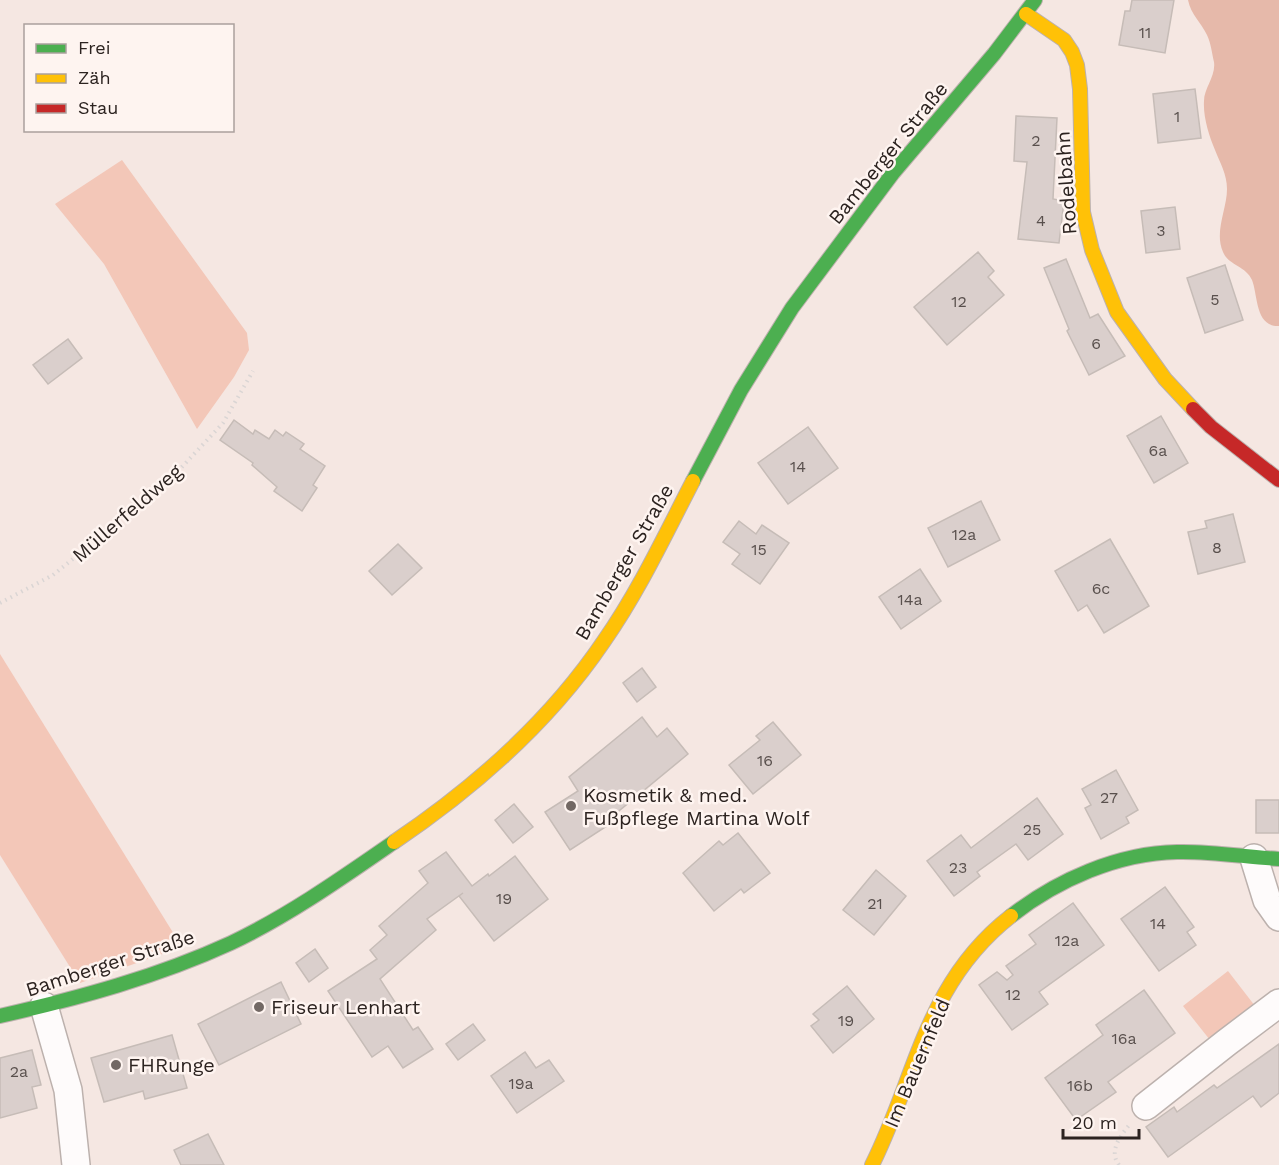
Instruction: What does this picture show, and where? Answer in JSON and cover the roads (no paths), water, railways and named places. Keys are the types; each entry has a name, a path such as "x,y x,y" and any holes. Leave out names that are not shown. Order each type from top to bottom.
{"street":[{"name":"Bamberger Straße","path":"0,1016 44,1006 150,975 228,944 266,924 388,849 448,804 502,759 546,714 604,641 638,586 751,374 791,310 901,162 1026,14 1035,0"},
{"name":"Rodelbahn","path":"1026,14 1064,40 1077,65 1080,88 1083,212 1092,250 1117,312 1165,379 1211,427 1279,480"},
{"name":"Im Bauernfeld","path":"872,1165 894,1118 923,1038 940,1001 961,967 995,929 1015,912 1065,882 1091,871 1162,853 1267,858 1267,900 1279,917"},
{"path":"1146,1106 1279,1003"},
{"path":"44,1006 68,1090 76,1165"}],"place":[{"name":"Kosmetik & med. Fußpflege Martina Wolf","path":"571,806"},
{"name":"Friseur Lenhart","path":"259,1007"},
{"name":"FHRunge","path":"116,1065"}]}
